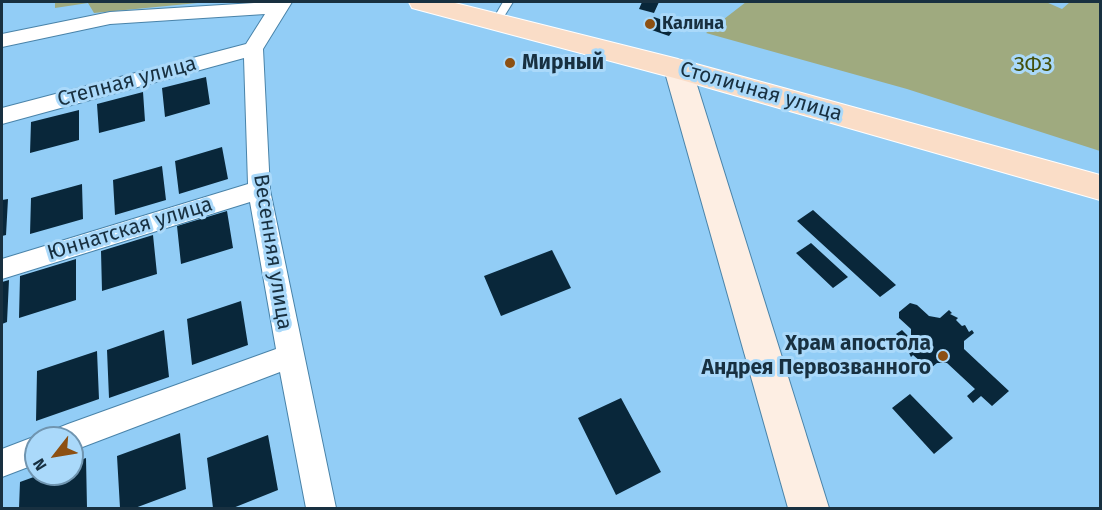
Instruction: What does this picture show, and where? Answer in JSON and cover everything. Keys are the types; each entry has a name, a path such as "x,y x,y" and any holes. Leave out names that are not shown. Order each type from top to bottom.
{"main road":[{"name":"Столичная улица","path":"421,2 503,11 678,69 1101,188"},
{"path":"678,69 809,508"}],"street":[{"path":"2,40 110,18 280,4"},
{"path":"253,49 280,4"},
{"name":"Степная улица","path":"2,116 253,49"},
{"name":"Весенняя улица","path":"253,49 259,190 321,508"},
{"name":"Юннатская улица","path":"2,269 259,190"},
{"path":"84,432 290,356"},
{"path":"2,463 24,455"}],"green space":[{"path":"55,2 208,2 94,13 88,3 55,8"},
{"name":"ЗФЗ","path":"746,2 1046,2 1062,9 1070,2 1100,2 1100,151 907,89 706,33"}],"building":[{"path":"642,2 659,2 654,13 639,9"},
{"path":"654,17 677,25 669,36 646,28"},
{"path":"206,77 210,104 165,117 162,88"},
{"path":"143,92 145,121 99,133 97,104"},
{"path":"79,110 79,140 30,153 31,122"},
{"path":"222,147 228,179 179,194 175,161"},
{"path":"162,166 166,200 115,215 113,180"},
{"path":"82,184 83,219 30,234 31,198"},
{"path":"8,199 6,235 2,236 2,200"},
{"path":"813,210 896,285 880,297 797,221"},
{"path":"227,211 233,248 181,264 177,226"},
{"path":"153,235 157,274 102,291 101,251"},
{"path":"811,243 848,277 833,288 796,253"},
{"path":"552,250 571,288 501,316 484,276"},
{"path":"76,259 76,300 19,318 20,276"},
{"path":"9,280 7,322 2,324 2,282"},
{"path":"241,301 248,345 192,365 187,319"},
{"name":"Храм апостола Андрея Первозванного","path":"910,303 917,305 929,316 940,318 949,310 952,313 950,314 958,318 956,320 962,326 965,325 969,332 972,330 974,333 964,341 964,349 1009,391 992,406 981,396 973,403 967,396 975,389 947,363 937,363 926,372 923,364 920,366 917,363 920,361 913,355 911,357 907,349 904,351 901,348 907,344 896,334 902,330 911,339 911,329 899,318 899,312"},
{"path":"164,330 169,377 109,398 107,350"},
{"path":"97,351 99,399 36,421 37,371"},
{"path":"910,394 953,438 934,454 892,408"},
{"path":"621,398 661,472 616,495 578,418"},
{"path":"180,433 186,489 135,508 120,508 117,456"},
{"path":"268,435 278,490 233,508 213,508 207,458"},
{"path":"86,458 87,508 19,508 20,482 24,481 24,486 84,486 84,459"}],"place":[{"name":"Калина","path":"650,24"},
{"name":"Мирный","path":"510,63"},
{"name":"Храм апостола Андрея Первозванного","path":"943,356"}]}
